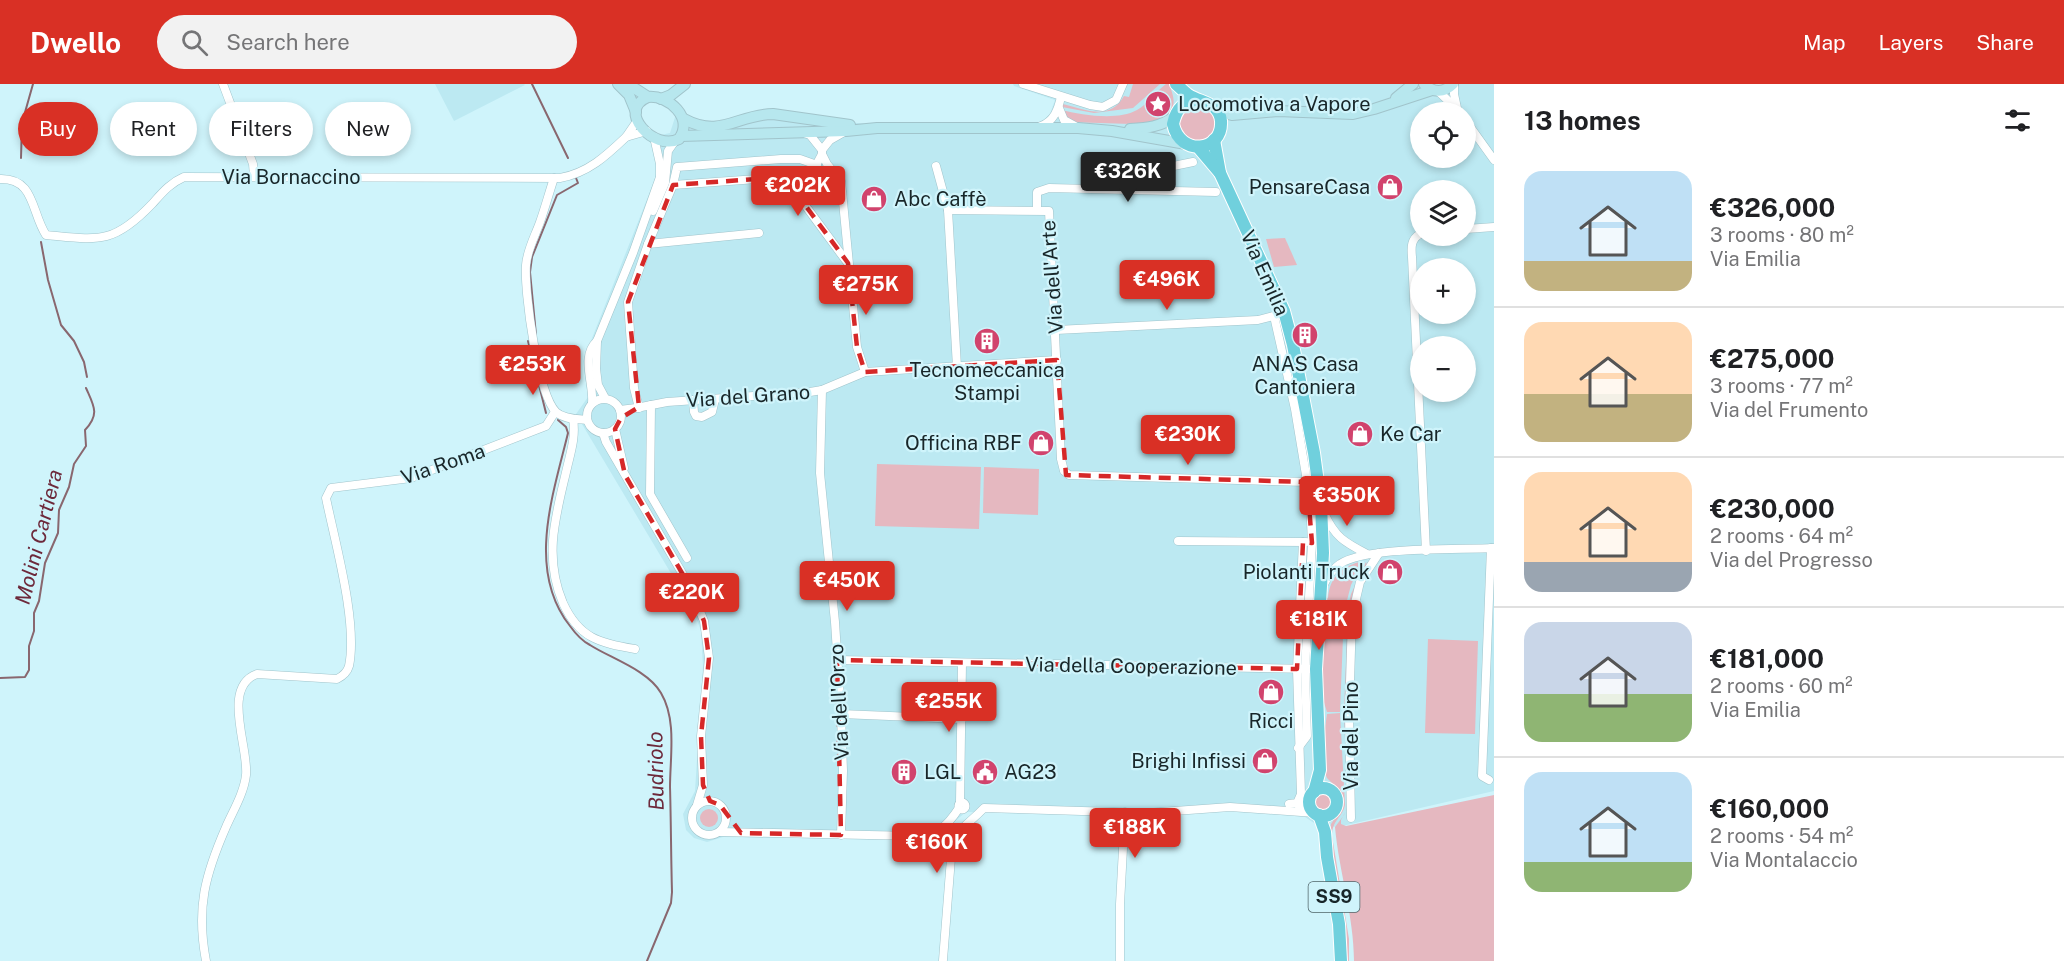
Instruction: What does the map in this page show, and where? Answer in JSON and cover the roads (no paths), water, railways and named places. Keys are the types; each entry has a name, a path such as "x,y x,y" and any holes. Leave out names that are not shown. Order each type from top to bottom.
{"main road":[{"path":"618,84 632,99 640,126 661,141 877,128 1036,127 1112,131 1192,146 1204,146 1245,115"},
{"path":"628,84 648,97 661,99 684,119 696,125 719,127 765,114 773,114 877,128"},
{"name":"Via Emilia","path":"1175,84 1187,94 1209,103 1217,111 1221,120 1217,134 1220,173 1279,314 1321,505 1318,543 1321,590 1306,669 1320,770 1337,799 1325,832"},
{"name":"Via Emilia","path":"1175,84 1178,97 1177,113 1173,124 1175,132 1220,173"},
{"path":"1389,104 1413,84"},
{"path":"1217,111 1232,115 1278,111 1353,114 1432,88 1445,90 1453,84"},
{"path":"661,99 681,87"},
{"path":"674,108 675,94 681,87"},
{"path":"637,117 639,103 648,97"},
{"path":"1112,131 1155,127 1167,122 1184,104 1198,100"},
{"path":"678,139 684,131 684,119"},
{"name":"Via Emilia","path":"1320,770 1310,805 1325,832 1339,924 1341,961"},
{"path":"1312,793 1323,788 1332,791"},
{"path":"1317,814 1328,815 1332,812"}],"street":[{"path":"223,84 253,164 254,176"},
{"path":"1023,84 1061,97 1103,107 1116,100 1123,84"},
{"path":"1453,84 1456,102"},
{"path":"1432,88 1448,102"},
{"path":"1036,127 1052,119 1059,108 1061,97"},
{"path":"1059,108 1064,120 1078,128"},
{"name":"Via Bornaccino","path":"0,179 12,179 21,183 46,235 95,239 119,233 135,221 168,186 184,177 554,178 572,176 590,168 606,156 626,137 637,117"},
{"path":"846,131 830,140 815,168 799,184 799,189 802,201 848,263"},
{"path":"801,132 810,135 827,164 841,181 857,347 865,372"},
{"path":"615,429 603,433 592,429 586,420 593,395 589,370 590,351 597,341 633,253 660,177 660,164 650,134"},
{"name":"Via Bornaccino","path":"626,137 650,134"},
{"path":"1476,135 1494,159"},
{"path":"633,253 662,192 668,151 678,139"},
{"path":"638,408 634,388 628,302 648,244 673,185 677,167 800,159 815,168 835,173"},
{"path":"735,162 736,180"},
{"path":"1101,189 1120,177 1193,162"},
{"path":"936,166 948,210 957,367"},
{"path":"673,185 784,177 792,181 799,189"},
{"path":"554,178 526,264 531,326 542,383 555,412 573,419 586,420"},
{"path":"1037,210 1037,192 1042,190 1216,192"},
{"name":"Via dell'Arte","path":"948,210 1049,211 1061,459 1064,471 1069,475 1307,482"},
{"path":"1476,228 1494,227"},
{"path":"648,244 759,233"},
{"path":"1411,246 1426,550"},
{"path":"1056,330 1240,321 1279,314"},
{"path":"597,341 598,385 605,398 614,402 620,414 615,429 626,476"},
{"name":"Via del Grano","path":"620,414 651,405 693,400 795,394 822,390 865,372 1057,360"},
{"name":"Via dell'Orzo","path":"822,390 820,474 841,714 843,771 841,835"},
{"path":"592,403 605,398"},
{"path":"693,400 693,412 696,416 702,417 712,412 714,399"},
{"path":"651,405 650,494 687,558"},
{"path":"1300,408 1307,482 1318,543 1305,597"},
{"name":"Via Roma","path":"206,961 202,936 202,895 209,870 245,778 246,757 238,717 238,702 245,683 249,677 257,674 337,679 349,668 349,612 326,498 328,490 411,478 546,426 555,412"},
{"path":"573,419 574,438 557,508 551,548 553,571 558,590 567,613 581,631 595,640 635,649"},
{"path":"603,433 689,585 704,621 709,658 701,736 703,785 697,806 691,815 693,827 697,831 708,836 720,832 931,835 944,827 962,806 962,663"},
{"path":"1321,505 1331,528 1342,542 1366,554"},
{"path":"1178,541 1318,543"},
{"path":"1289,804 1300,800 1298,748 1306,669 1303,636 1305,597 1303,542"},
{"path":"1321,590 1331,572 1341,563 1366,554 1493,548 1482,776 1489,780"},
{"name":"Via del Pino","path":"1351,818 1349,716 1352,616 1360,582 1379,553"},
{"name":"Via della Cooperazione","path":"837,660 1306,669"},
{"path":"841,714 962,719"},
{"path":"703,785 710,801"},
{"path":"1298,810 1312,793"},
{"path":"697,806 710,801 715,802 723,809 726,819 741,833"},
{"path":"962,806 1125,812 1169,812 1230,807 1285,812 1298,810 1317,814"},
{"path":"943,960 954,844 960,829 984,808"},
{"path":"1120,961 1120,903 1125,812"},
{"path":"720,832 726,819"}],"waterway":[{"name":"Molini Cartiera","path":"21,158 22,123 33,84"},
{"name":"Budriolo","path":"532,84 568,158"},
{"name":"Budriolo","path":"536,335 530,272 532,257 557,195 578,183 576,178"},
{"name":"Molini Cartiera","path":"41,242 48,280 61,325 74,341 84,362 87,377"},
{"name":"Budriolo","path":"528,341 546,413"},
{"name":"Molini Cartiera","path":"0,678 25,677 29,670 29,646 34,631 34,613 39,601 45,563 58,533 59,510 69,487 74,464 86,446 85,430 93,419 93,405 86,388"},
{"name":"Budriolo","path":"558,420 566,427 568,433 550,507 546,557 549,581 557,604 579,637 638,671 655,685 666,704 671,727 671,903 647,961"}],"place":[{"name":"Locomotiva a Vapore","path":"1158,104"},
{"name":"PensareCasa","path":"1390,187"},
{"name":"Abc Caffè","path":"874,199"},
{"name":"ANAS Casa Cantoniera","path":"1305,335"},
{"name":"Tecnomeccanica Stampi","path":"987,341"},
{"name":"Ke Car","path":"1360,434"},
{"name":"Officina RBF","path":"1041,443"},
{"name":"Piolanti Truck","path":"1390,572"},
{"name":"Ricci","path":"1271,692"},
{"name":"Brighi Infissi","path":"1265,761"},
{"name":"LGL","path":"904,772"},
{"name":"AG23","path":"985,772"}]}
